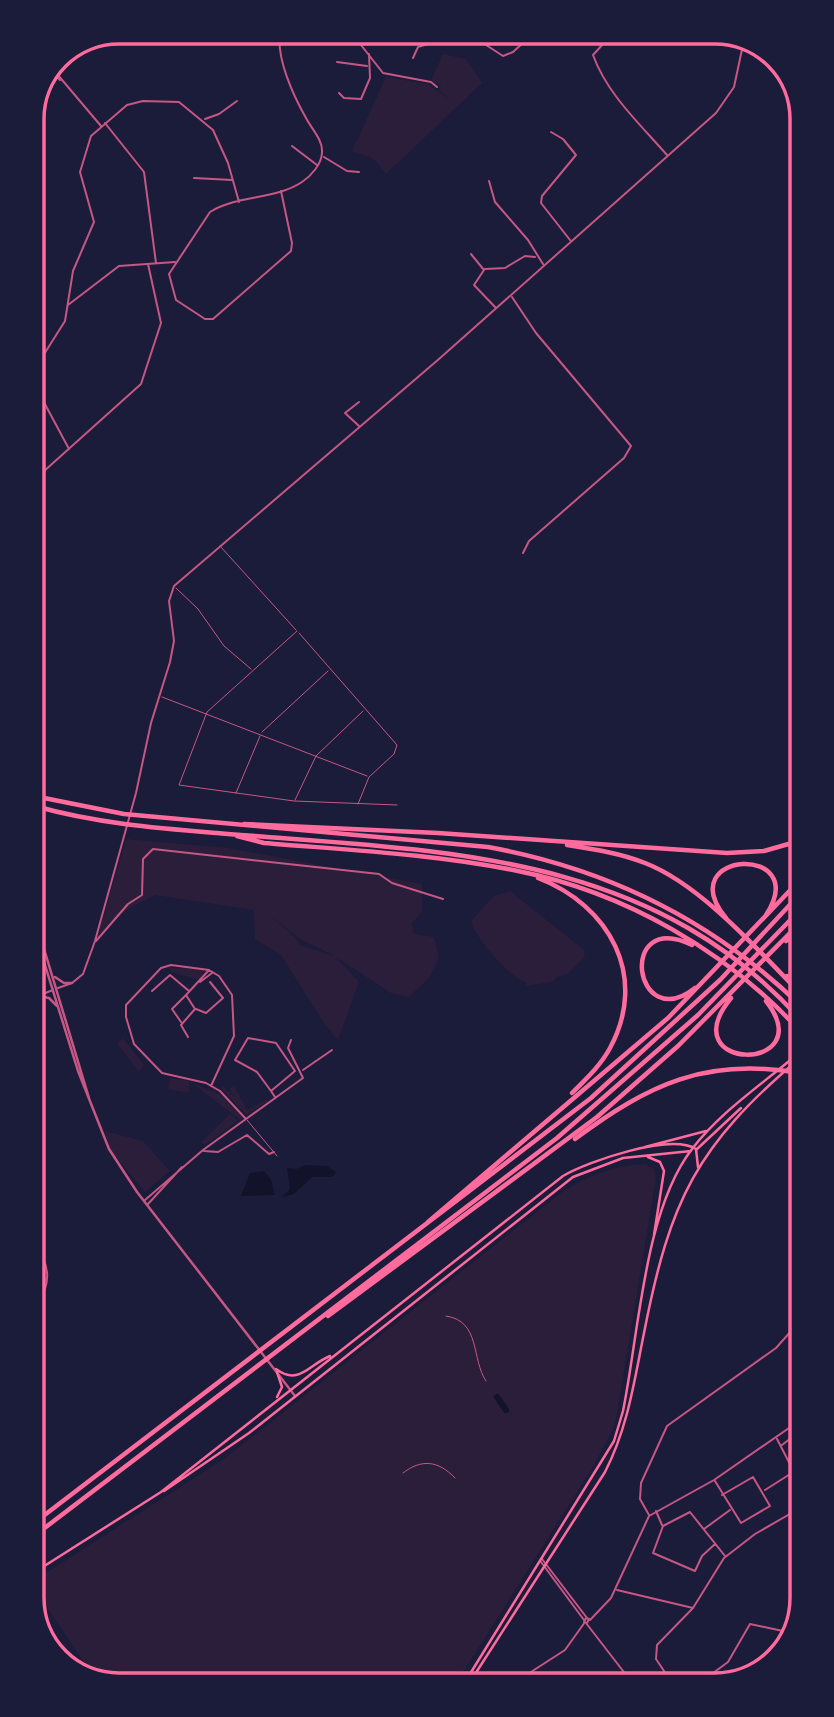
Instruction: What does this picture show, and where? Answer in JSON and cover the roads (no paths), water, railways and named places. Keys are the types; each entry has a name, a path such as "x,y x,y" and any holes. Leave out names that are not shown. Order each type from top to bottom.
{"highway":[{"path":"44,798 124,814 488,847 534,856 635,890 696,922 765,972 790,996"},
{"path":"44,808 98,821 444,852 522,865 613,892 664,916 722,951 759,980 790,1009"},
{"path":"240,825 255,823 727,853 764,851 790,844"},
{"path":"233,834 264,843 503,868 552,879 618,902 669,928 756,989 790,1021"},
{"path":"521,839 601,850 646,863 684,884 790,982"},
{"path":"738,932 718,908 714,886 718,876 729,866 751,862 770,876 774,897 765,916 743,942"},
{"path":"503,868 552,884 584,903 610,934 623,971 624,1006 611,1046 594,1071 550,1116"},
{"path":"373,1266 668,1018 790,891"},
{"path":"44,1515 504,1167 625,1070 720,980 790,906"},
{"path":"44,1528 523,1165 594,1107 706,1006 790,920"},
{"path":"539,1163 648,1073 790,934"},
{"path":"767,958 790,939"},
{"path":"712,956 682,940 661,940 645,952 640,964 642,978 656,995 678,998 694,989 723,963"},
{"path":"777,968 790,978"},
{"path":"747,978 725,1005 718,1023 723,1043 738,1055 755,1056 765,1051 777,1032 774,1012 756,989"},
{"path":"252,1369 621,1105 654,1087 707,1071 763,1068 790,1072"}],"main road":[{"path":"654,1241 667,1194 693,1149 707,1131 790,1060"},
{"path":"44,1566 206,1464 566,1182 604,1163 693,1149 790,1066"},
{"path":"477,1673 620,1443 662,1250 676,1210 698,1167 748,1102"},
{"path":"161,1492 563,1176 600,1158 707,1131"},
{"path":"642,1149 681,1145 693,1149"},
{"path":"693,1149 698,1167"},
{"path":"471,1673 600,1468 619,1426 654,1241 664,1171 658,1161 641,1156"},
{"path":"275,1368 286,1376 297,1377 333,1356"},
{"path":"267,1407 282,1391 275,1368"}],"street":[{"path":"280,44 284,63 302,112 320,141 322,156 317,166 302,182 281,191 209,212 169,276 174,297 205,319 215,319 292,250 281,191"},
{"path":"360,44 383,73 431,82 437,87"},
{"path":"413,58 418,47 428,44"},
{"path":"484,44 503,56 522,44"},
{"path":"603,44 593,55 612,92 668,155"},
{"path":"44,994 72,983 85,972 95,941 136,793 151,723 173,651 168,605 174,586 510,295 727,100 739,73 743,49"},
{"path":"339,93 344,98 361,99 369,83 369,54"},
{"path":"337,62 368,66"},
{"path":"58,75 101,126"},
{"path":"44,355 62,326 73,271 94,219 80,170 88,142 104,122 127,105 146,101 179,102 203,120 214,133 239,202"},
{"path":"203,120 219,114 237,101"},
{"path":"104,122 144,172 156,263"},
{"path":"551,132 576,154 541,201 570,241"},
{"path":"292,146 317,166"},
{"path":"322,156 346,171 359,172"},
{"path":"194,178 233,180"},
{"path":"489,181 495,202 528,240 544,265"},
{"path":"471,254 484,270"},
{"path":"495,308 474,284 484,270 507,268 525,256 537,257"},
{"path":"68,304 119,266 176,262"},
{"path":"44,471 138,388 144,379 161,323 148,264"},
{"path":"510,295 531,326 631,446 624,457 529,541 523,553"},
{"path":"44,400 69,449"},
{"path":"359,402 345,415 359,426"},
{"path":"344,405 348,410"},
{"path":"95,941 144,890 143,859 153,849 379,874 392,883 443,899"},
{"path":"44,945 55,976 59,1009 109,1149 146,1202 295,1396"},
{"path":"44,957 90,1101"},
{"path":"211,1086 234,1037 234,1003 231,993 214,971 163,967 129,1000 125,1014 134,1044 162,1073 211,1086 228,1098 245,1118"},
{"path":"188,1037 172,1009 209,970"},
{"path":"199,982 214,971"},
{"path":"152,991 171,975 190,991"},
{"path":"55,976 64,983 72,983"},
{"path":"186,995 195,1009 206,1013 223,998 210,982"},
{"path":"44,998 50,999 59,1009"},
{"path":"182,1023 195,1009"},
{"path":"235,1060 248,1038 276,1043 295,1073 271,1091"},
{"path":"146,1202 183,1166 245,1118 302,1080 302,1071 288,1048 291,1040"},
{"path":"302,1071 332,1049"},
{"path":"226,1055 257,1072 275,1097"},
{"path":"204,1151 218,1152 247,1135 269,1154 274,1152"},
{"path":"44,1262 49,1276 44,1293"},
{"path":"649,1516 642,1505 639,1492 648,1462 663,1431 776,1348 790,1332"},
{"path":"529,1673 568,1648 587,1620 597,1614 616,1589 649,1516 714,1480 790,1428"},
{"path":"776,1438 790,1464"},
{"path":"781,1445 790,1439"},
{"path":"763,1491 790,1474"},
{"path":"714,1480 722,1495 731,1510 740,1522 770,1507 756,1479 751,1477 722,1495"},
{"path":"702,1531 731,1510"},
{"path":"656,1511 663,1526"},
{"path":"715,1544 702,1556 696,1570 653,1555 663,1526 690,1512 702,1531 715,1544 725,1556"},
{"path":"665,1673 655,1655 657,1645 693,1608 725,1556 755,1534 790,1514"},
{"path":"541,1560 625,1673"},
{"path":"616,1589 693,1608"},
{"path":"712,1673 730,1659 747,1626 758,1624 783,1631"}],"lane":[{"path":"220,545 397,747 369,777 358,806"},
{"path":"174,586 198,609 224,646 252,670"},
{"path":"297,631 207,712 178,780 179,785 185,788 294,801 358,806 397,805"},
{"path":"236,793 260,734 330,670"},
{"path":"160,696 369,777"},
{"path":"294,801 316,756 365,709"},
{"path":"245,1118 276,1156"},
{"path":"446,1316 457,1319 471,1332 486,1381"},
{"path":"403,1473 416,1463 434,1463 444,1467 455,1478"}],"waterway":[{"path":"497,1397 506,1410"}]}
